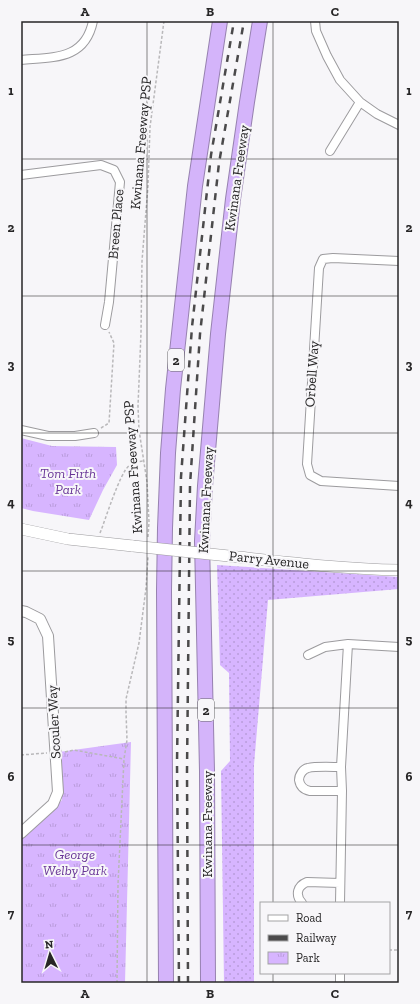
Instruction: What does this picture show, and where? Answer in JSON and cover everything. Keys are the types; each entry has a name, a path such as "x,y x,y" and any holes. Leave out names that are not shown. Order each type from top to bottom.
{"highway":[{"name":"2","path":"166,983 164,590 168,453 177,349 195,186 220,21"},
{"name":"Kwinana Freeway","path":"208,983 207,779 202,541 205,486 218,334 247,102 260,21"}],"main road":[{"name":"Parry Avenue","path":"21,530 68,538 132,546 313,565 372,570 399,570"}],"street":[{"path":"21,60 66,55 76,50 84,43 90,33 93,21"},
{"path":"315,21 316,31 340,80 360,102 377,114 399,125"},
{"path":"330,151 360,102"},
{"name":"Breen Place","path":"21,175 101,165 114,170 120,182 109,302 105,325"},
{"name":"Orbell Way","path":"399,261 333,258 322,259 319,268 307,464 310,475 321,481 399,486"},
{"path":"21,430 48,436 75,436 94,433"},
{"name":"Scouler Way","path":"21,611 40,619 48,636 58,792 53,804 21,833"},
{"path":"340,902 341,767 348,644"},
{"path":"308,655 326,647 348,644 399,647"},
{"path":"341,767 309,768 302,772 299,780 302,787 306,790 342,791"},
{"path":"301,902 297,893 298,889 303,883 340,883"}],"path":[{"name":"Kwinana Freeway PSP","path":"148,536 149,522 147,482 139,430 138,406 142,261 148,186 150,127 164,21"},
{"path":"94,433 109,423 114,343 105,325"},
{"path":"100,533 120,479 127,466 144,461"},
{"name":"Kwinana Freeway PSP","path":"117,983 118,884 124,759 127,740 126,699 139,643 146,588 148,551"},
{"path":"21,755 74,750 124,759"}],"green space":[{"name":"Tom Firth Park","path":"21,438 52,446 116,447 117,465 89,520 21,508"},
{"path":"217,565 399,577 399,589 268,600 254,765 254,983 224,983 221,771 230,761 229,673 220,665"},
{"name":"George Welby Park","path":"131,742 125,983 21,983 21,838 62,800 59,752"}],"railway":[{"path":"179,983 177,764 181,477 192,327 211,155 234,21"},
{"path":"188,983 187,771 190,485 200,334 219,163 244,21"}]}
